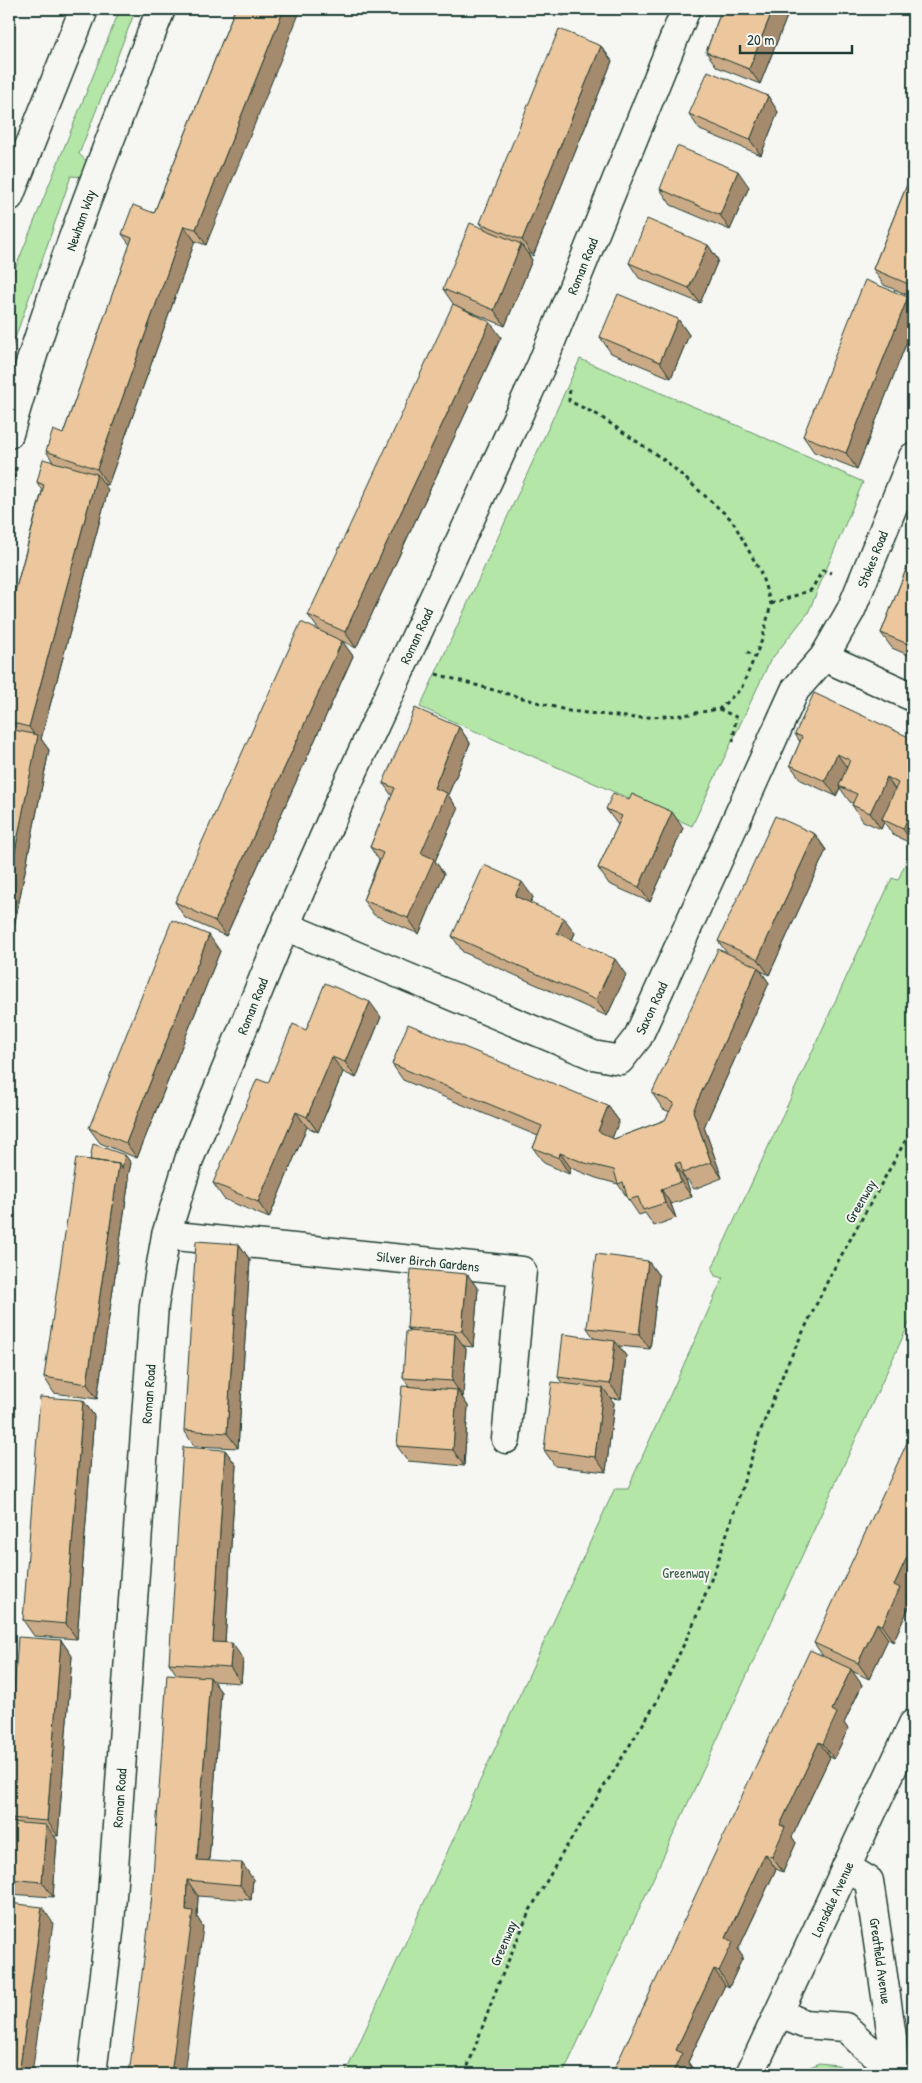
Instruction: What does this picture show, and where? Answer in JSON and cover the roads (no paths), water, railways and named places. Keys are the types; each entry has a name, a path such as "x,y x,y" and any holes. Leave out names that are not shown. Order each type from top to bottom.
{"main road":[{"path":"9,197 84,9"},
{"name":"Newham Way","path":"9,434 28,365 96,174 161,9"},
{"name":"Roman Road","path":"92,2074 110,1924 154,1305 166,1234 190,1157 285,926 345,789 541,366 686,9"},
{"name":"Stokes Road","path":"824,657 851,610 913,457"},
{"path":"824,657 913,697"},
{"name":"Saxon Road","path":"285,926 593,1056 620,1060 638,1037 795,690 824,657"},
{"name":"Silver Birch Gardens","path":"166,1234 522,1271 506,1439"},
{"name":"Lonsdale Avenue","path":"750,2074 913,1724"},
{"name":"Greatfield Avenue","path":"846,1867 869,1881 892,2037 893,2071"},
{"name":"Greatfield Avenue","path":"779,2013 804,2024 845,2027 893,2071"}],"park label":[{"name":"Greenway","path":"686,1572"}]}
